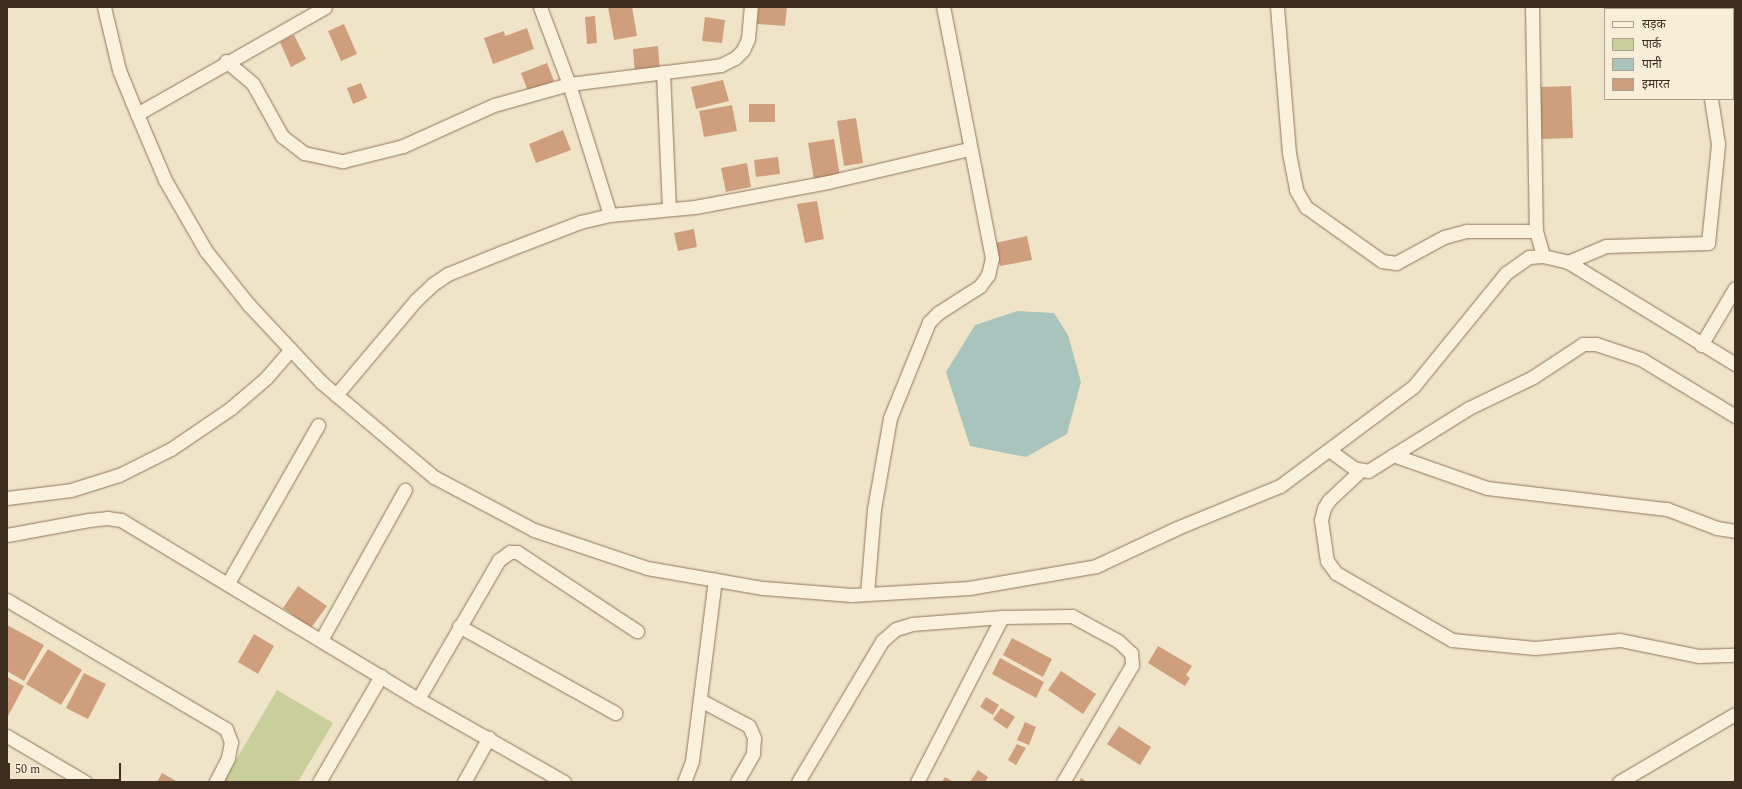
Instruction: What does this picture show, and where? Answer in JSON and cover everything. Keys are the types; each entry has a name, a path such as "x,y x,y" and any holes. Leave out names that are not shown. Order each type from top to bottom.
{"street":[{"path":"104,7 119,70 165,180 206,251 249,305 290,350 336,395 434,477 534,530 647,568 763,588 867,594 970,588 1096,566 1177,528 1280,486 1413,387 1506,273 1529,257 1543,256 1568,262 1701,345 1735,364"},
{"path":"137,114 226,61 325,7"},
{"path":"540,7 569,84 610,215"},
{"path":"226,61 254,84 282,136 304,153 343,161 403,146 494,105 569,84 721,65 736,58 748,38 750,7"},
{"path":"867,594 874,509 890,418 929,322 938,313 980,286 988,275 992,258 969,149 943,7"},
{"path":"1277,7 1289,153 1296,190 1306,207 1382,261 1396,263 1444,237 1467,231 1536,231"},
{"path":"1532,7 1536,231 1543,256"},
{"path":"663,72 669,209"},
{"path":"1568,262 1606,246 1708,243 1718,144 1711,100"},
{"path":"336,395 416,300 443,277 580,222 610,215 669,209 828,182 969,149"},
{"path":"1701,345 1735,288"},
{"path":"1329,450 1360,471 1368,471 1469,408 1533,377 1583,344 1596,344 1641,359 1735,416"},
{"path":"7,498 71,490 119,475 171,449 231,408 266,378 290,350"},
{"path":"228,583 318,425"},
{"path":"1393,455 1487,488 1667,509 1717,528 1735,531"},
{"path":"1360,471 1329,500 1324,508 1321,520 1327,561 1336,573 1452,640 1535,648 1620,640 1699,656 1735,655"},
{"path":"321,640 404,490"},
{"path":"7,535 89,520 107,518 121,520 418,698 490,737 564,782"},
{"path":"418,698 458,626 499,560 510,552 516,552 637,631"},
{"path":"684,782 692,761 715,580"},
{"path":"7,600 226,728 232,742 228,758 216,782"},
{"path":"798,782 882,641 896,629 912,624 1002,617 1072,616 1118,641 1131,653 1132,665 1063,782"},
{"path":"916,782 1002,617"},
{"path":"458,626 615,713"},
{"path":"319,782 381,676"},
{"path":"700,700 749,726 754,738 753,754 737,782"},
{"path":"1619,782 1735,714"},
{"path":"7,736 85,782"},
{"path":"464,782 490,737"}],"green space":[{"path":"277,690 333,723 298,782 223,782"}],"water":[{"path":"1017,311 1054,313 1068,335 1081,382 1067,434 1026,457 970,446 946,372 975,325"}],"building":[{"path":"608,7 632,7 637,36 614,40"},
{"path":"758,7 787,7 785,26 757,24"},
{"path":"1726,7 1735,7 1735,18 1734,8"},
{"path":"595,16 597,43 587,44 585,17"},
{"path":"705,17 725,20 722,43 702,41"},
{"path":"344,24 357,54 341,61 328,31"},
{"path":"527,28 534,49 493,64 484,38 504,31 505,36"},
{"path":"294,35 306,59 291,67 280,42"},
{"path":"658,46 660,72 635,74 633,49"},
{"path":"547,63 554,81 528,91 521,73"},
{"path":"723,80 729,101 696,109 691,87"},
{"path":"361,83 367,98 353,104 347,88"},
{"path":"1571,86 1573,138 1541,139 1538,87"},
{"path":"749,104 775,104 775,122 749,122"},
{"path":"732,105 737,131 704,137 699,111"},
{"path":"856,118 863,163 844,166 837,121"},
{"path":"563,130 571,150 536,163 529,144"},
{"path":"834,139 840,176 814,180 808,143"},
{"path":"778,157 780,174 756,177 754,160"},
{"path":"747,163 751,187 726,192 721,168"},
{"path":"817,201 824,239 805,243 797,204"},
{"path":"694,229 697,247 678,251 674,233"},
{"path":"1027,236 1032,260 1000,266 995,243"},
{"path":"298,586 327,606 311,628 283,608"},
{"path":"7,625 44,645 24,681 7,671"},
{"path":"254,634 274,646 258,674 238,662"},
{"path":"1012,638 1052,659 1043,677 1003,655"},
{"path":"1158,646 1192,666 1186,675 1190,678 1185,686 1148,663"},
{"path":"48,649 82,670 61,705 26,684"},
{"path":"1000,658 1044,682 1036,698 992,674"},
{"path":"1061,671 1096,694 1083,714 1048,690"},
{"path":"84,673 106,684 88,719 66,708"},
{"path":"7,677 24,686 7,718"},
{"path":"986,697 999,705 993,715 980,707"},
{"path":"1001,708 1015,717 1007,729 993,719"},
{"path":"1025,722 1036,727 1029,745 1017,740"},
{"path":"1119,726 1151,747 1140,765 1107,744"},
{"path":"1017,744 1026,748 1016,765 1008,760"},
{"path":"978,770 988,777 985,782 970,782"},
{"path":"162,773 178,782 157,782"},
{"path":"945,777 954,782 942,782"},
{"path":"1081,778 1087,782 1079,782"}]}
